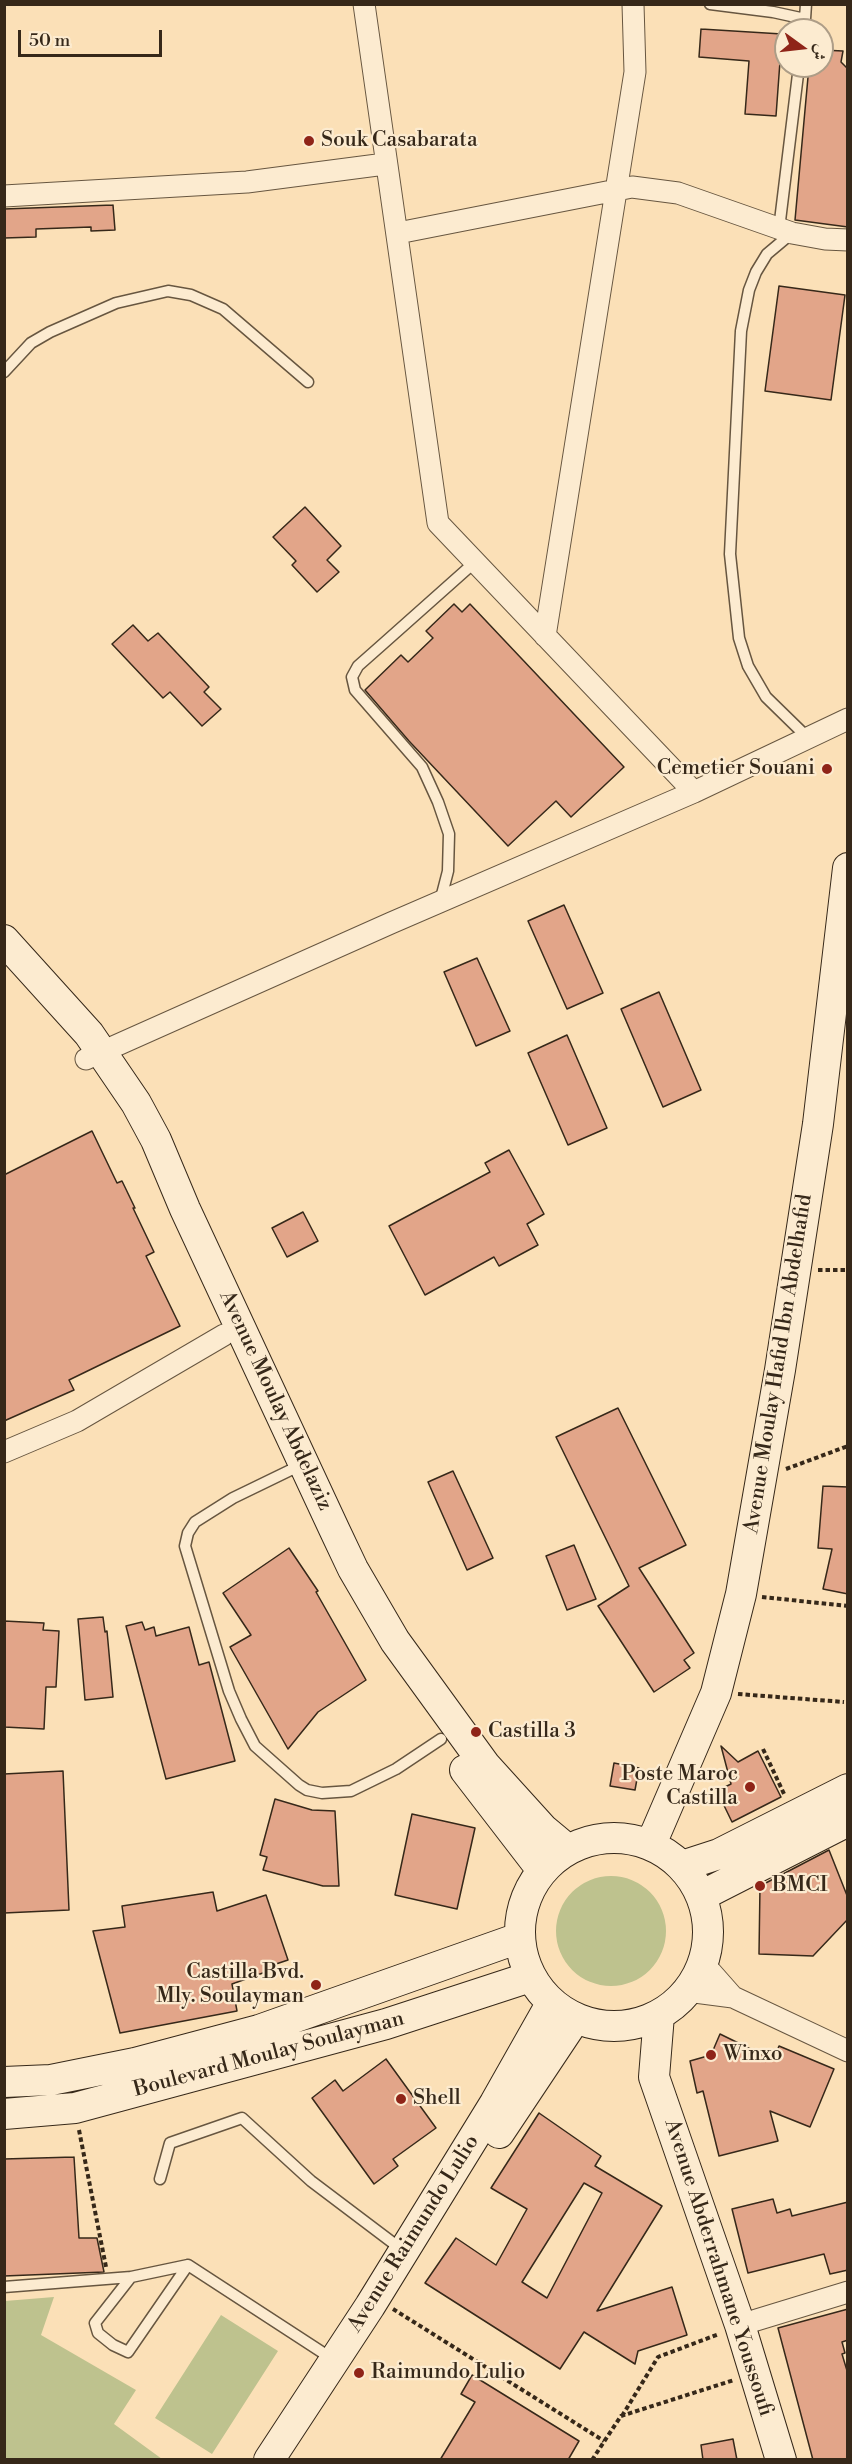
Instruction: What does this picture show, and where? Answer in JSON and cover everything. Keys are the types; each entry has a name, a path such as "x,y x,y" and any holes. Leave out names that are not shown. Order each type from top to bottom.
{"main road":[{"name":"Avenue Moulay Hafid Ibn Abdelhafid","path":"651,1844 716,1693 741,1594 780,1370 818,1124 848,868"},
{"name":"Avenue Moulay Abdelaziz","path":"10,958 64,1005 94,1055 224,1335 246,1360"},
{"name":"Avenue Moulay Abdelaziz","path":"94,1055 136,1103 156,1140 246,1360 296,1467 348,1593 399,1679 441,1739 542,1870"},
{"name":"Avenue Moulay Abdelaziz","path":"296,1467 373,1606 412,1666 491,1772 543,1829 567,1849"},
{"path":"682,1866 719,1854 848,1789"},
{"path":"702,1896 848,1821"},
{"path":"623,1837 651,1844 682,1866 702,1896 708,1941 703,1964 687,1991 674,2005 659,2015 637,2024 614,2027 594,2025 563,2012 530,1977 522,1958 519,1938 521,1914 528,1890 542,1870 567,1849 603,1838 623,1837"},
{"name":"Boulevard Moulay Soulayman","path":"4,2082 61,2078 135,2063 259,2030 519,1938"},
{"name":"Boulevard Moulay Soulayman","path":"4,2114 75,2108 375,2027 530,1977"},
{"name":"Avenue Raimundo Lulio","path":"268,2460 404,2251 495,2103 563,2012"},
{"name":"Avenue Raimundo Lulio","path":"291,2460 482,2159 563,2012"},
{"name":"Avenue Abderrahmane Youssoufi","path":"654,2077 659,2015"},
{"name":"Avenue Abderrahmane Youssoufi","path":"614,2027 654,2077 740,2325 781,2460"}],"street":[{"path":"364,4 438,523 694,792"},
{"path":"545,636 635,72 633,4"},
{"path":"4,196 247,182 385,164"},
{"path":"398,233 632,187 678,193 786,231 825,239 848,240"},
{"path":"94,1055 694,792 848,719"},
{"path":"4,1452 77,1421 224,1335"},
{"path":"703,1964 733,1996"},
{"path":"687,1991 733,1996 848,2051"},
{"path":"740,2325 848,2292"}],"lane":[{"path":"710,4 774,12 788,18"},
{"path":"798,78 786,231 756,272 749,290 741,331 730,554 739,638 748,666 765,698 809,739"},
{"path":"4,372 31,343 50,332 116,303 168,291 190,295 224,309 308,382"},
{"path":"440,903 448,871 450,834 438,802 422,767 355,690 352,677 367,658 475,562"},
{"path":"296,1467 233,1498 195,1522 188,1533 185,1546 229,1690 255,1746 307,1790 337,1793 351,1791 396,1769 441,1739"},
{"path":"160,2179 170,2143 242,2118 311,2181 404,2251"},
{"path":"131,2277 95,2323 98,2333 113,2345 128,2352 188,2265"},
{"path":"4,2287 108,2280 188,2265 334,2360"}],"path":[{"path":"760,1478 848,1446"},
{"path":"741,1594 848,1606"},
{"path":"716,1693 844,1702"},
{"path":"763,1749 794,1816"},
{"path":"75,2108 108,2280"},
{"path":"389,2306 604,2440"},
{"path":"591,2460 658,2358 740,2325"},
{"path":"621,2416 755,2374"}],"green space":[{"path":"611,1876 632,1880 650,1892 662,1910 666,1931 662,1952 650,1970 632,1982 611,1986 590,1982 572,1970 560,1952 556,1931 560,1910 572,1892 590,1880"},
{"path":"54,2297 41,2335 136,2390 114,2424 162,2459 5,2459 5,2301"},
{"path":"221,2315 278,2351 212,2454 155,2418"}],"building":[{"path":"701,29 774,34 774,78 779,78 776,116 745,114 749,61 699,57"},
{"path":"834,51 843,51 841,62 848,69 848,227 795,220 808,78 834,78"},
{"path":"113,205 115,230 91,231 91,227 36,229 36,237 4,238 4,209"},
{"path":"779,286 845,295 831,400 765,391"},
{"path":"305,507 341,546 327,560 339,572 317,592 292,565 296,561 273,537"},
{"path":"454,604 462,612 470,604 624,767 571,817 556,801 508,846 409,741 365,690 401,655 408,662 433,638 426,631"},
{"path":"133,625 148,641 158,633 209,687 204,692 221,709 202,726 170,692 163,698 112,644"},
{"path":"564,905 603,993 567,1009 528,921"},
{"path":"477,958 510,1031 476,1046 444,972"},
{"path":"659,992 701,1090 663,1107 621,1009"},
{"path":"567,1035 607,1128 568,1145 528,1053"},
{"path":"92,1131 117,1183 122,1181 135,1208 133,1208 154,1252 146,1256 180,1326 69,1380 74,1390 4,1421 4,1175"},
{"path":"509,1150 544,1214 527,1224 538,1245 499,1266 494,1257 425,1295 389,1226 490,1172 485,1163"},
{"path":"303,1212 318,1241 287,1257 272,1228"},
{"path":"618,1408 686,1545 639,1568 694,1653 684,1660 690,1668 654,1692 598,1606 629,1586 556,1437"},
{"path":"453,1471 493,1558 467,1570 428,1482"},
{"path":"823,1486 848,1487 848,1594 823,1589 832,1549 818,1548"},
{"path":"574,1545 596,1599 567,1610 546,1556"},
{"path":"289,1548 318,1591 316,1592 366,1680 318,1712 288,1749 230,1647 251,1635 223,1593"},
{"path":"103,1617 105,1632 107,1631 113,1697 85,1700 78,1619"},
{"path":"4,1621 44,1623 43,1630 59,1631 56,1687 46,1687 44,1729 4,1727"},
{"path":"142,1622 145,1630 154,1627 156,1636 189,1627 199,1665 209,1662 235,1761 166,1779 126,1626"},
{"name":"Poste Maroc Castilla","path":"721,1746 738,1762 758,1751 781,1797 732,1822 717,1791 731,1784"},
{"path":"614,1763 639,1768 635,1790 610,1786"},
{"path":"63,1771 69,1910 4,1913 4,1774"},
{"path":"275,1799 312,1810 335,1811 339,1886 323,1886 263,1870 267,1857 260,1855"},
{"path":"412,1814 475,1828 457,1909 395,1895"},
{"path":"829,1850 848,1898 848,1919 813,1956 759,1954 760,1886"},
{"path":"213,1892 217,1911 266,1895 288,1960 273,1965 274,1969 232,1984 237,2011 120,2033 93,1931 125,1927 122,1906"},
{"path":"720,2034 773,2060 779,2046 834,2069 810,2127 770,2111 778,2141 719,2156 703,2091 697,2093 690,2061 711,2055"},
{"path":"386,2059 436,2128 393,2159 398,2166 374,2184 312,2098 335,2080 343,2091"},
{"path":"539,2113 601,2156 595,2166 662,2206 597,2311 672,2287 687,2335 638,2351 635,2364 584,2332 560,2369 425,2283 456,2238 496,2265 527,2209 491,2188","holes":["584,2183 602,2193 547,2298 522,2282"]},
{"path":"74,2157 79,2238 97,2238 104,2272 4,2276 4,2159"},
{"path":"773,2199 777,2213 790,2209 792,2216 848,2202 848,2270 830,2274 824,2254 748,2273 732,2209"},
{"path":"848,2309 848,2340 842,2342 845,2353 842,2354 848,2374 848,2460 813,2460 778,2328"},
{"path":"472,2375 579,2441 568,2460 440,2460 475,2402 461,2394"},
{"path":"733,2439 737,2460 703,2460 701,2445"}],"place":[{"name":"Souk Casabarata","path":"309,141"},
{"name":"Cemetier Souani","path":"827,769"},
{"name":"Castilla 3","path":"476,1732"},
{"name":"Poste Maroc Castilla","path":"750,1787"},
{"name":"BMCI","path":"760,1886"},
{"name":"Castilla Bvd. Mly. Soulayman","path":"316,1985"},
{"name":"Winxo","path":"711,2055"},
{"name":"Shell","path":"401,2099"},
{"name":"Raimundo Lulio","path":"359,2373"}]}
